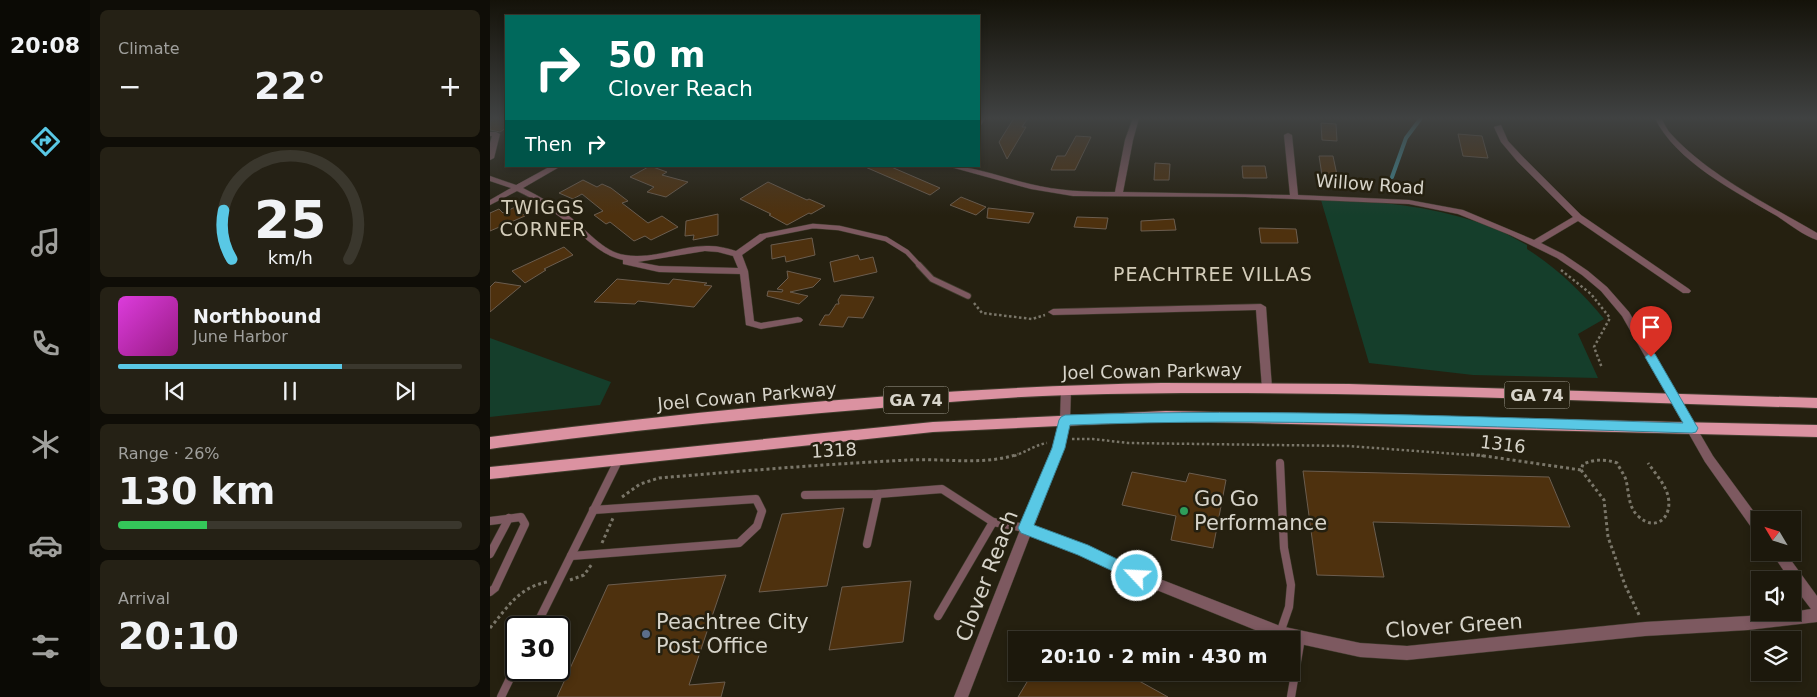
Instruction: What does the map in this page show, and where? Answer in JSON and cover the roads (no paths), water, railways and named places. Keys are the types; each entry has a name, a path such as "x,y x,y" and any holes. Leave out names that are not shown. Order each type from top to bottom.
{"main road":[{"name":"Joel Cowan Parkway","path":"490,443 601,428 756,413 1066,390 1267,388 1407,390 1817,403"},
{"name":"GA 74","path":"490,473 619,458 934,427 1166,416 1420,420 1817,431"}],"street":[{"path":"1118,195 1127,151"},
{"path":"1290,151 1294,197"},
{"path":"1512,151 1578,217 1686,290"},
{"path":"1684,151 1695,161 1744,194 1817,237"},
{"path":"490,203 555,167"},
{"name":"Willow Road","path":"955,167 1033,187 1073,194 1294,197 1393,200 1426,204 1460,212 1535,243 1560,256 1585,273 1626,314 1709,458 1751,517"},
{"path":"490,178 518,188 549,206 606,251 625,261 659,269 744,271"},
{"path":"1535,243 1578,217"},
{"path":"737,254 763,236"},
{"path":"616,256 648,258 699,248 716,248 737,254"},
{"path":"737,254 744,271 749,323 762,326 798,320"},
{"path":"1053,312 1261,307 1267,388"},
{"name":"Clover Reach","path":"961,697 1061,440 1065,420 1066,390"},
{"name":"Clover Green","path":"1026,528 1083,550 1137,576 1275,631"},
{"path":"1783,561 1817,607"},
{"name":"Clover Green","path":"1301,638 1360,650 1407,653 1645,629 1748,623 1817,615"}],"lane":[{"path":"763,236 813,226 840,228 886,239 907,252 932,279 968,296"},
{"path":"541,616 619,458"},
{"path":"1280,463 1284,548 1291,585 1289,607 1281,631"},
{"path":"804,495 878,494 942,489 993,522 1026,528"},
{"path":"867,544 878,494"},
{"path":"571,556 739,543 757,526 762,511 756,499 593,510"},
{"path":"490,521 521,517 525,524 495,588 490,592"},
{"path":"490,554 509,518"},
{"path":"938,616 993,522"},
{"path":"1291,697 1301,638"},
{"path":"501,697 509,681"}],"waterway":[{"path":"1392,177 1402,151"}],"place":[{"name":"Go Go Performance","path":"1184,511"},
{"name":"Peachtree City Post Office","path":"646,634"}],"district":[{"name":"TWIGGS CORNER","path":"543,218"},
{"name":"PEACHTREE VILLAS","path":"1213,274"}]}
